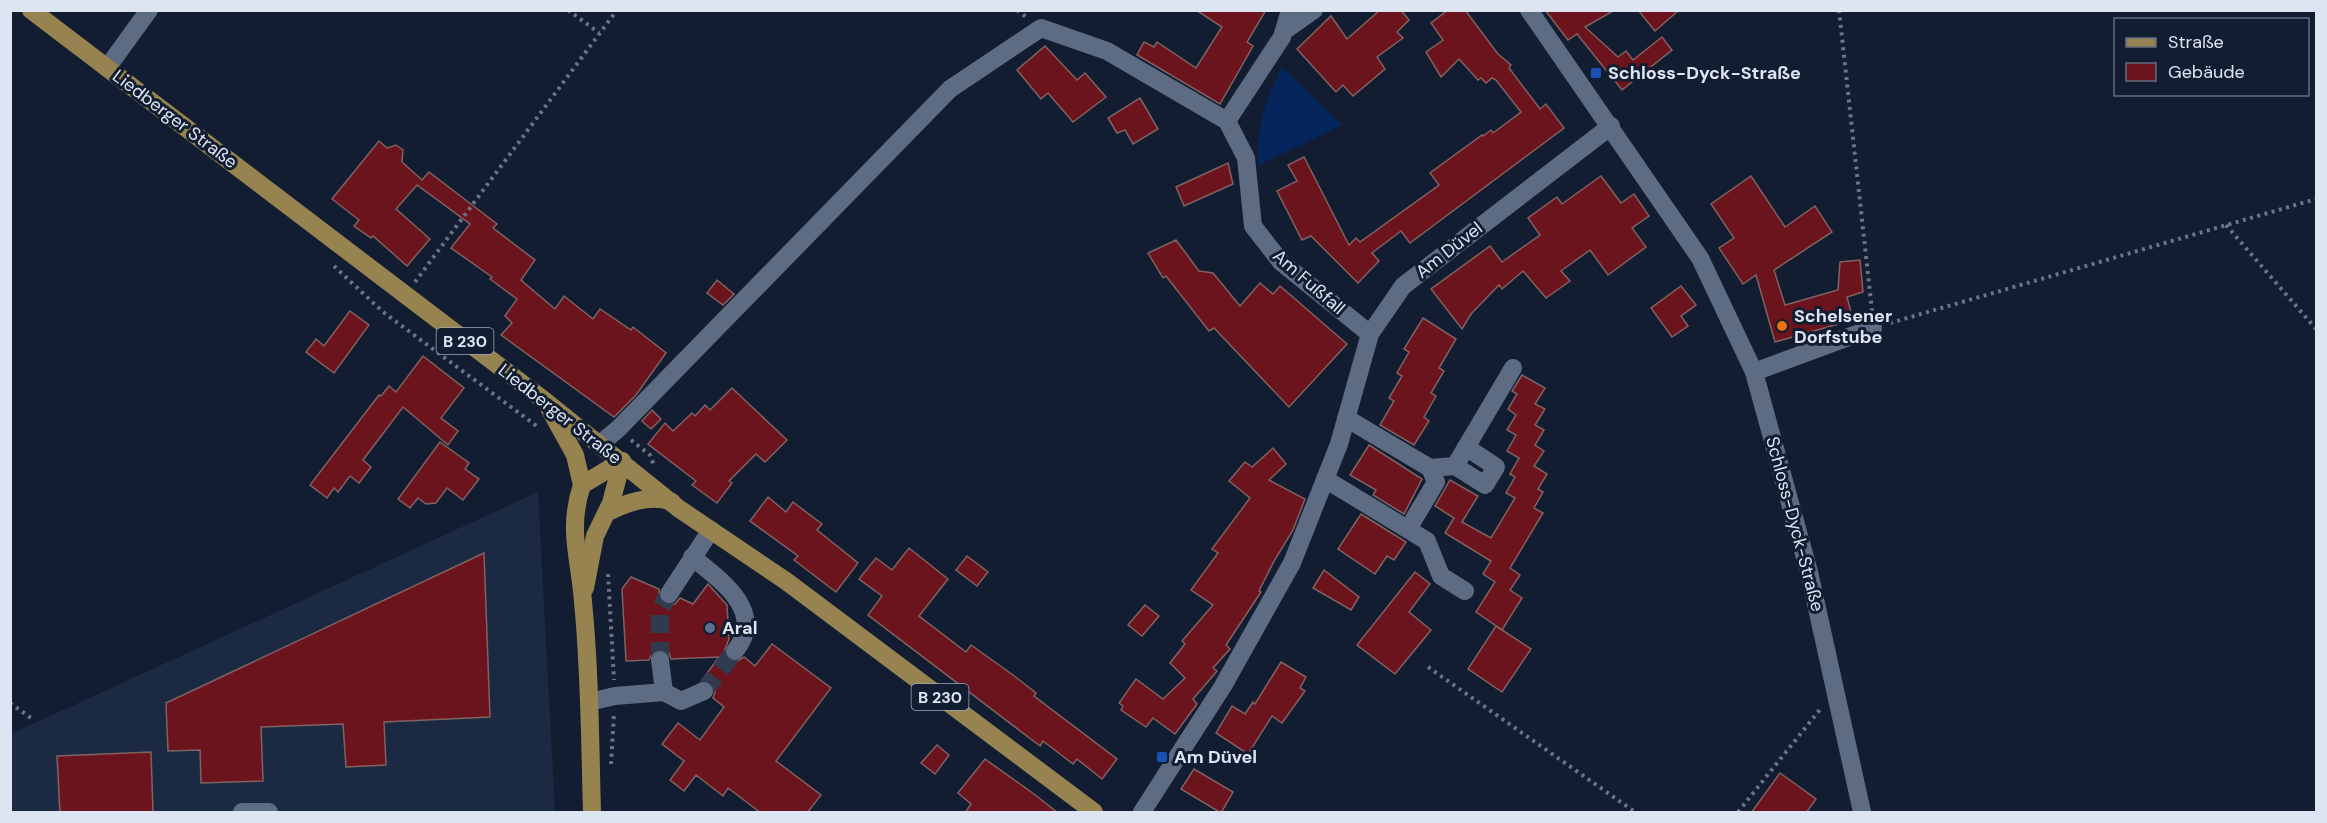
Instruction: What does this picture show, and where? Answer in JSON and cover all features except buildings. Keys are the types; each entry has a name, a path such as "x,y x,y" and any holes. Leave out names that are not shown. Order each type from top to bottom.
{"main road":[{"name":"Liedberger Straße","path":"30,10 545,401 672,502 786,581 1094,813"},
{"path":"545,401 575,456 582,485 574,511 573,530 583,600 592,813"},
{"path":"582,485 622,461"},
{"path":"583,600 595,536 608,513 622,461"},
{"path":"608,513 651,499 662,498 672,502"}],"street":[{"path":"107,68 149,10"},
{"path":"1287,29 1290,10"},
{"path":"600,444 618,429 950,89 1041,28 1107,51 1227,122 1287,29 1314,10"},
{"name":"Schloss-Dyck-Straße","path":"1528,10 1611,126 1700,258 1754,372 1809,572 1862,813"},
{"name":"Am Fußfall","path":"1227,122 1246,158 1253,226 1281,262 1370,334"},
{"name":"Am Düvel","path":"1142,813 1223,686 1287,573 1325,479 1346,418 1370,334 1403,286 1611,126"},
{"path":"1754,372 1873,328"},
{"path":"1455,466 1513,368"},
{"path":"1346,418 1430,468 1455,466 1485,485 1496,467 1466,447"},
{"path":"1408,529 1436,482 1430,468"},
{"path":"1325,479 1427,542 1441,576 1465,591"},
{"path":"669,594 711,531"},
{"path":"692,557 735,592 746,624 741,643 735,651"},
{"path":"660,660 664,692"},
{"path":"589,702 615,696 664,692 681,701 704,691"},
{"path":"242,813 270,813"}],"path":[{"path":"568,10 598,33"},
{"path":"405,296 617,10"},
{"path":"1839,10 1873,328 2316,200"},
{"path":"2226,225 2316,329"},
{"path":"328,261 383,312 542,429"},
{"path":"618,429 650,454 655,467"},
{"path":"608,567 615,696 611,772"},
{"path":"1428,667 1635,813"},
{"path":"1738,813 1835,690"},
{"path":"10,704 31,718"}],"shaded area":[{"path":"1282,67 1342,125 1259,165 1260,126 1271,90"},
{"path":"538,492 555,812 11,812 11,734"}],"tunnel":[{"path":"660,660 660,609 669,594"},
{"path":"704,691 735,651"}],"place":[{"name":"Schloss-Dyck-Straße","path":"1596,73"},
{"name":"Schelsener Dorfstube","path":"1782,326"},
{"name":"Aral","path":"710,628"},
{"name":"Am Düvel","path":"1162,757"}]}
